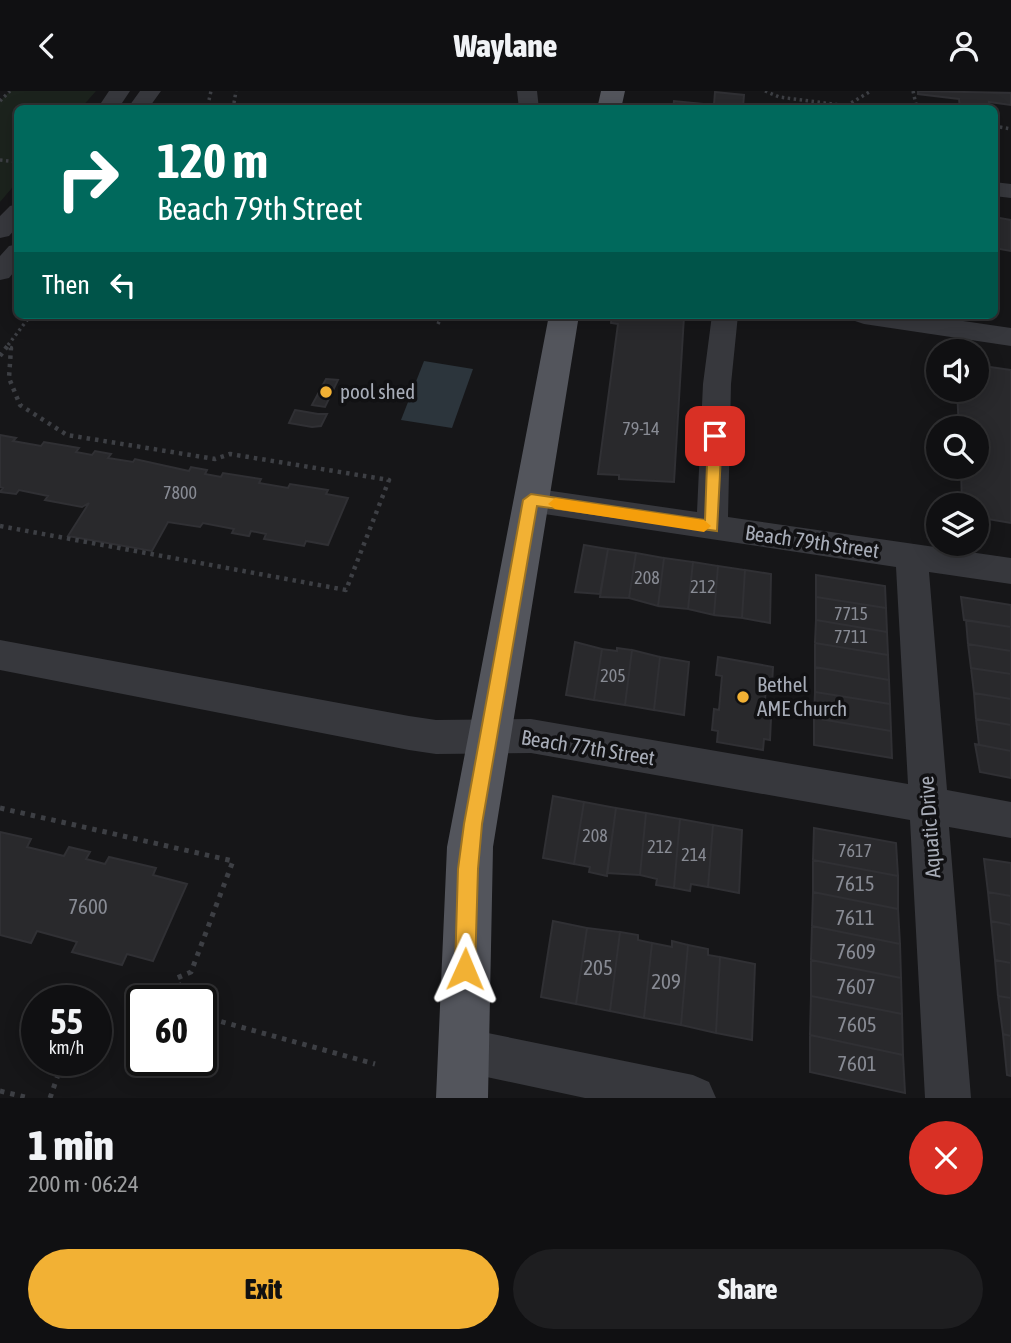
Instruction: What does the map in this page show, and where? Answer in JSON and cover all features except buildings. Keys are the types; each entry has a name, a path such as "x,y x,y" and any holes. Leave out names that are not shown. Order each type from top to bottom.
{"main road":[{"path":"463,1074 468,869 563,319"}],"street":[{"path":"0,231 14,215"},
{"path":"0,272 14,256"},
{"path":"712,527 717,384 725,319"},
{"path":"891,319 1011,337"},
{"name":"Beach 79th Street","path":"531,500 1011,571"},
{"name":"Aquatic Drive","path":"912,557 948,1098"},
{"name":"Beach 77th Street","path":"0,655 409,733 436,737 531,736 1011,820"},
{"path":"463,1074 693,1098"}],"path":[{"path":"0,101 10,91"},
{"path":"209,100 211,91"},
{"path":"765,91 779,97 847,105 871,91"},
{"path":"0,356 29,319"},
{"path":"438,324 440,319"},
{"path":"0,526 346,590 389,480 230,454 215,459 67,435 20,405 9,377 11,348 7,347"},
{"path":"0,808 233,862 191,972 177,978 179,985"},
{"path":"217,1020 375,1064"},
{"path":"50,1098 58,1076"},
{"path":"0,1091 29,1098"}],"shaded area":[{"path":"10,91 96,91 84,105 14,105 14,186 0,202 0,101"},
{"path":"424,361 473,369 452,428 401,420"}],"slow traffic":[{"path":"555,504 704,526"}],"place":[{"name":"pool shed","path":"326,392"},
{"name":"Bethel AME Church","path":"743,697"}],"route":[{"path":"465,969 468,869 473,824 531,500 712,527 715,436"}]}
